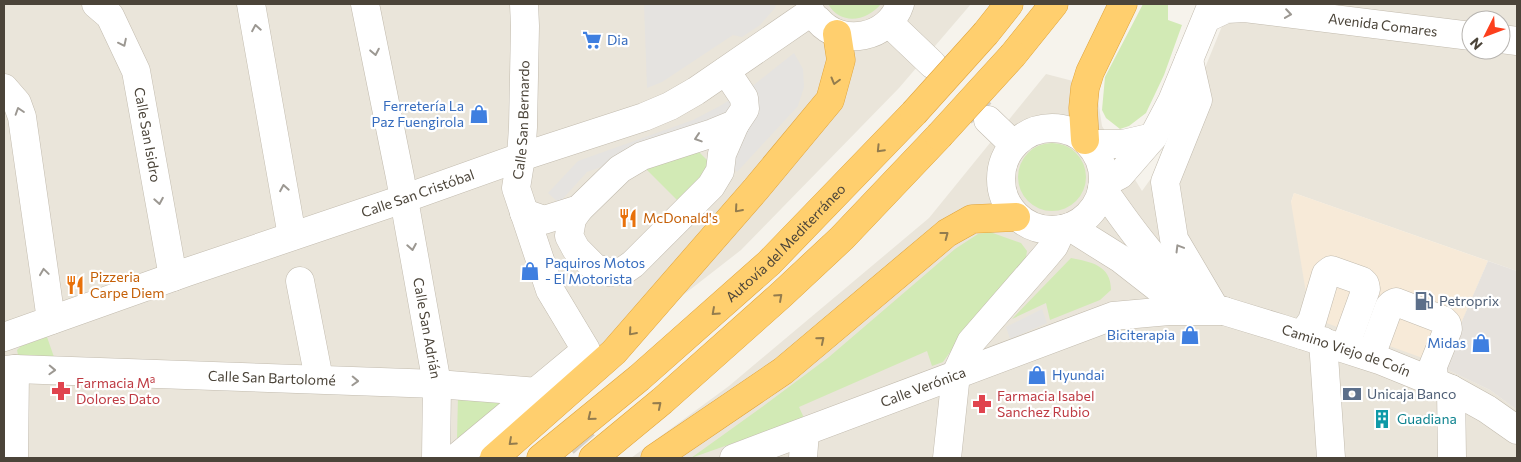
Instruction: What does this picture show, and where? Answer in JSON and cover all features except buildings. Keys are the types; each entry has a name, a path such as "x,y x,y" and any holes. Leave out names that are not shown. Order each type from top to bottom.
{"highway":[{"name":"Autovía del Mediterráneo","path":"541,458 639,378 769,263 914,114 986,33 1009,4"},
{"path":"593,458 662,401 842,238 1013,55 1054,4"},
{"path":"1088,142 1083,108 1085,88 1090,72 1123,4"},
{"path":"494,458 614,352 756,189 830,100 841,60 837,34"},
{"path":"655,458 783,371 947,233 972,219 1016,216"}],"street":[{"name":"Calle San Isidro","path":"96,4 110,16 136,71 173,277"},
{"path":"251,4 292,236"},
{"name":"Calle San Adrián","path":"365,4 437,384 436,458"},
{"name":"Calle San Bernardo","path":"524,4 523,127 516,188 550,290 586,350 538,392"},
{"name":"Calle San Cristóbal","path":"4,336 521,157 644,117 670,106 696,91 810,8"},
{"path":"810,8 822,25 837,34 851,37 865,36 878,31 895,13 932,64"},
{"name":"Avenida Comares","path":"1209,11 1246,8 1461,35"},
{"path":"1103,186 1120,175 1153,137 1172,101 1209,11"},
{"path":"1189,60 1198,100 1165,182 1174,239 1218,308"},
{"path":"726,71 744,98 745,109 735,124 722,154 720,171 712,186 633,264 622,271 609,272 595,268 576,249 568,236 572,219 579,209 620,169 642,156 713,134 735,124"},
{"path":"4,88 17,104 22,116 51,320"},
{"path":"988,120 1013,144"},
{"path":"1056,127 1072,131 1088,142 1098,156 1102,170 1103,186 1088,216 1066,228 1046,230 1030,226 1016,216 1007,204 1001,189 1000,173 1004,157 1013,144 1025,134 1040,128 1056,127"},
{"path":"1088,142 1123,144 1153,137"},
{"name":"Camino Viejo de Coín","path":"1103,186 1132,229 1170,273 1192,291 1218,308"},
{"path":"524,213 544,220 579,209"},
{"path":"947,458 956,374 970,342 1044,258 1066,228"},
{"name":"Camino Viejo de Coín","path":"1066,228 1121,259 1162,291 1188,302 1218,308 1358,353 1443,386 1487,409 1517,430"},
{"path":"1113,316 1131,294 1133,269"},
{"path":"1330,458 1312,321 1326,274 1331,270 1362,281 1365,284 1366,289 1349,336 1358,353 1375,345 1389,307 1396,302 1443,320 1448,324 1448,330 1432,366 1443,386 1452,458"},
{"path":"300,281 319,379"},
{"name":"Calle Verónica","path":"734,458 804,445 956,374 1113,316 1218,308"},
{"path":"9,369 14,458"},
{"name":"Calle San Bartolomé","path":"9,369 437,384 538,392"},
{"path":"456,458 538,392"}],"shaded area":[{"path":"4,4 971,4 899,88 741,250 474,458 4,458"},
{"path":"644,4 776,4 775,8 760,25 742,37 733,35 662,82 647,88"},
{"path":"1231,4 1517,4 1517,271 1294,193 1291,202 1428,360 1490,390 1517,410 1517,458 631,458 729,386 929,218 1046,74 1096,87 1102,126 1142,191 1172,149"},
{"path":"794,53 803,69 804,87 798,106 737,172 699,132 587,172 559,203 548,193 578,161 693,120 755,84"},
{"path":"1294,193 1488,261 1448,354 1428,360 1310,317 1291,202"},
{"path":"1488,261 1517,271 1517,410 1490,390 1442,367"},
{"path":"1042,309 1047,323 1010,339 1006,327"}],"green space":[{"path":"828,4 881,4 869,14 854,19 840,16"},
{"path":"1143,4 1168,4 1168,20 1182,25 1164,75 1146,113 1129,126 1120,129 1106,118 1102,110 1105,77"},
{"path":"1045,143 1059,143 1071,148 1081,158 1086,170 1086,184 1081,196 1071,206 1059,211 1045,211 1033,206 1023,196 1018,184 1018,170 1023,158 1033,148"},
{"path":"699,152 710,163 688,195 680,203 641,164"},
{"path":"990,232 1021,243 1027,251 1025,263 966,330 943,362 932,366 927,351 799,407 804,418 691,458 829,357 955,249 978,234"},
{"path":"1071,258 1092,263 1104,270 1108,275 1111,290 1100,300 1050,320 1046,303 1012,319"},
{"path":"47,337 54,357 21,358 18,355 17,350 21,346"},
{"path":"458,396 504,402 457,439"}],"tunnel":[{"path":"932,64 987,119"},
{"path":"538,392 596,458"}],"place":[{"name":"Dia","path":"592,40"},
{"name":"Ferretería La Paz Fuengirola","path":"479,114"},
{"name":"McDonald's","path":"628,218"},
{"name":"Paquiros Motos - El Motorista","path":"530,271"},
{"name":"Pizzeria Carpe Diem","path":"75,285"},
{"name":"Petroprix","path":"1424,301"},
{"name":"Biciterapia","path":"1190,335"},
{"name":"Midas","path":"1481,343"},
{"name":"Hyundai","path":"1037,375"},
{"name":"Farmacia Mª Dolores Dato","path":"61,391"},
{"name":"Unicaja Banco","path":"1352,394"},
{"name":"Farmacia Isabel Sanchez Rubio","path":"982,404"},
{"name":"Guadiana","path":"1382,419"}]}
